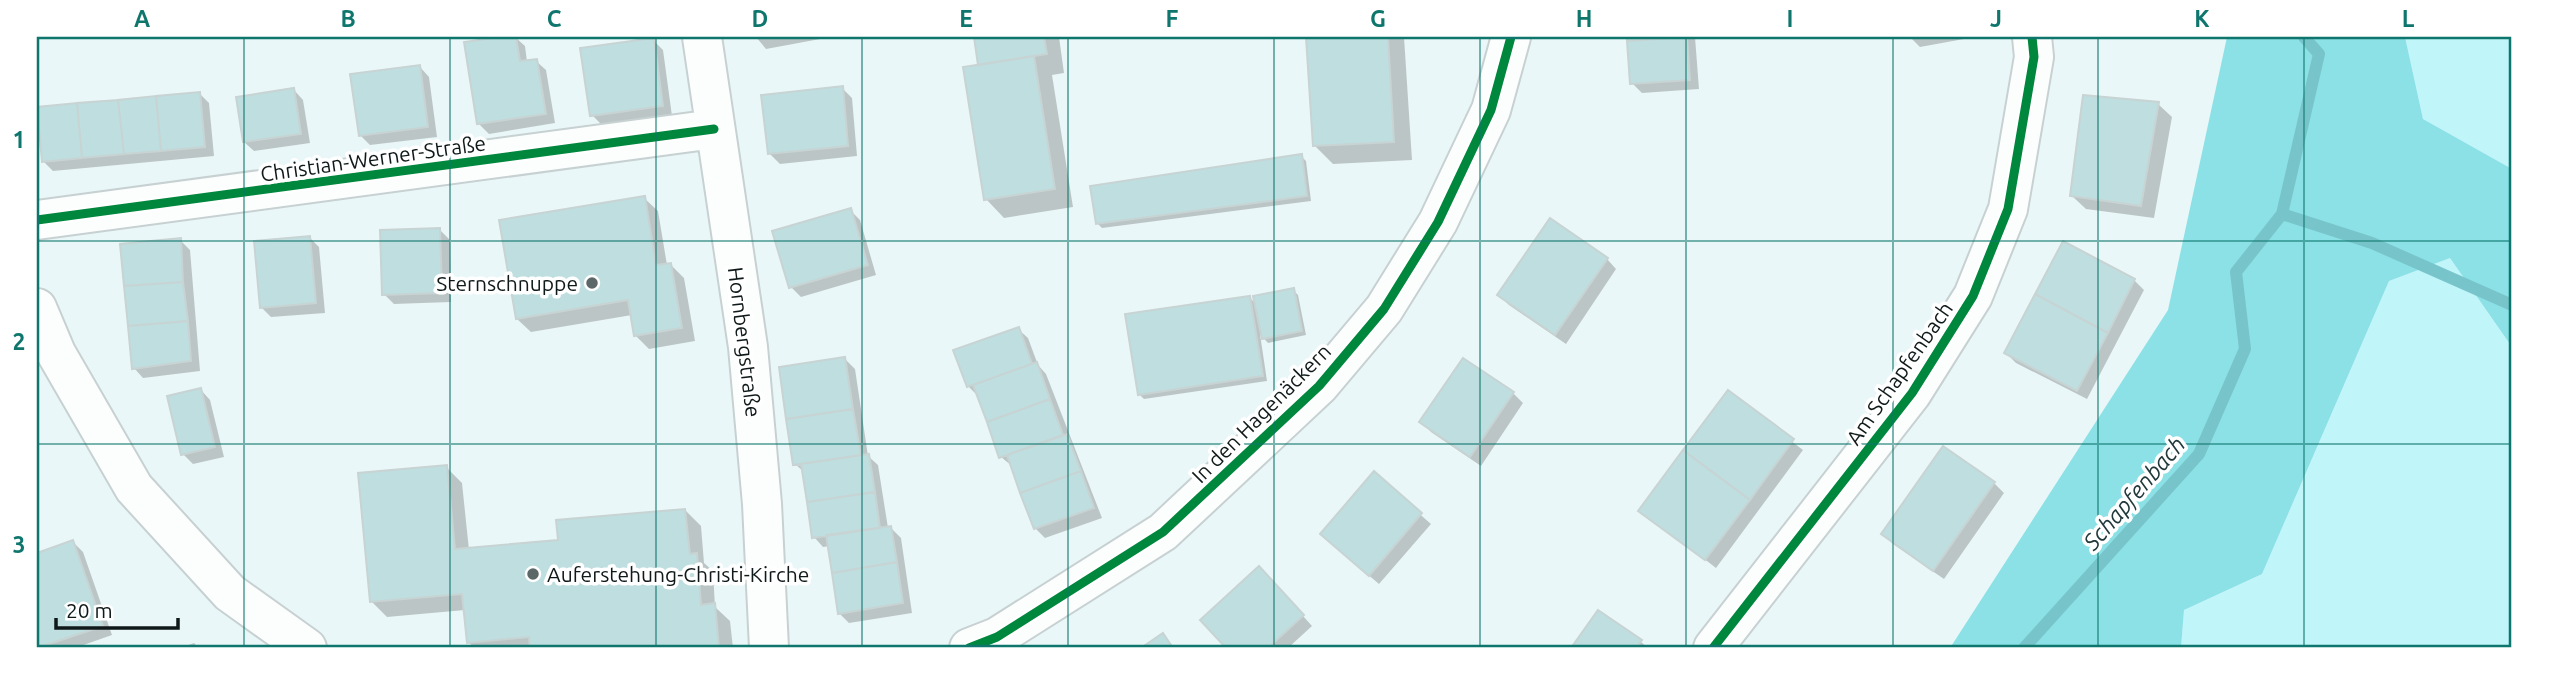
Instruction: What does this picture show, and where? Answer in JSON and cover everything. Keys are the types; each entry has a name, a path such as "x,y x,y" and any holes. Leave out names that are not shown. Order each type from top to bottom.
{"street":[{"name":"Hornbergstraße","path":"702,37 748,347 762,504 769,648"},
{"name":"In den Hagenäckern","path":"969,648 997,637 1163,532 1319,386 1384,309 1438,222 1491,110 1511,37"},
{"name":"Am Schapfenbach","path":"1713,648 1912,393 1973,296 2008,209 2034,57 2032,37"},
{"name":"Christian-Werner-Straße","path":"37,220 715,129"},
{"path":"37,308 56,353 134,488 230,593 307,648"}],"shaded area":[{"path":"2227,37 2405,37 2423,119 2512,169 2512,347 2450,258 2389,281 2262,574 2184,610 2181,648 1950,648 2168,310"},
{"path":"2405,37 2512,37 2512,169 2423,119"},
{"path":"2450,258 2512,347 2512,648 2181,648 2184,610 2262,574 2389,281"}],"building":[{"path":"516,37 520,61 537,59 546,114 477,124 464,42"},
{"path":"974,37 1044,37 1047,54 978,65"},
{"path":"1306,37 1388,37 1394,142 1313,146"},
{"path":"1627,37 1687,37 1627,41"},
{"path":"1687,37 1690,80 1630,84 1627,41"},
{"path":"654,38 663,106 590,116 580,48"},
{"path":"1034,56 1055,189 984,200 963,67"},
{"path":"420,65 428,127 359,136 350,74"},
{"path":"843,86 848,146 768,154 761,95"},
{"path":"294,88 301,134 243,142 236,97"},
{"path":"200,92 205,147 161,151 156,96"},
{"path":"2083,95 2159,102 2141,206 2070,196"},
{"path":"156,96 161,151 124,154 118,100"},
{"path":"118,100 124,154 82,158 77,103"},
{"path":"77,103 82,158 42,162 37,107"},
{"path":"1302,154 1307,196 1096,224 1090,186"},
{"name":"Sternschnuppe","path":"645,196 656,265 671,263 682,328 634,336 628,300 516,319 499,220"},
{"path":"851,208 868,265 789,288 772,231"},
{"path":"1550,218 1608,258 1555,335 1497,295"},
{"path":"440,228 442,293 382,295 380,230"},
{"path":"310,236 316,303 260,308 254,241"},
{"path":"181,238 183,282 124,286 120,244"},
{"path":"2063,241 2135,279 2108,333 2035,294"},
{"path":"183,282 188,321 128,326 124,286"},
{"path":"1294,288 1302,331 1262,339 1253,296"},
{"path":"2035,294 2108,333 2077,391 2004,353"},
{"path":"1250,296 1263,376 1138,395 1125,314"},
{"path":"188,321 191,361 132,369 128,326"},
{"path":"1019,327 1032,364 967,387 953,350"},
{"path":"845,357 853,409 786,419 779,367"},
{"path":"1463,358 1514,392 1470,457 1419,422"},
{"path":"1037,362 1050,399 987,422 973,385"},
{"path":"201,388 215,447 181,455 167,396"},
{"path":"1728,390 1794,439 1750,500 1683,450"},
{"path":"1050,399 1063,435 999,458 987,422"},
{"path":"853,409 861,455 793,465 786,419"},
{"path":"1067,434 1081,471 1020,493 1007,455"},
{"path":"1943,446 1995,482 1933,571 1881,534"},
{"path":"1683,450 1750,500 1705,560 1638,511"},
{"path":"869,454 875,492 807,502 801,464"},
{"name":"Auferstehung-Christi-Kirche","path":"447,465 455,549 558,540 556,520 685,509 690,554 697,553 701,605 715,603 719,648 530,648 529,637 467,643 462,594 370,602 358,473"},
{"path":"1081,471 1094,508 1034,529 1020,493"},
{"path":"1374,471 1422,513 1369,576 1320,534"},
{"path":"875,492 880,528 812,538 807,502"},
{"path":"891,526 897,562 832,573 826,535"},
{"path":"73,540 103,626 37,648 37,553"},
{"path":"897,562 903,603 838,614 832,573"},
{"path":"1259,566 1304,615 1268,648 1226,648 1200,620"},
{"path":"1598,610 1642,640 1636,648 1571,648"},
{"path":"1163,633 1173,648 1141,648"}],"waterway":[{"name":"Schapfenbach","path":"2024,648 2199,454 2245,349 2236,272 2282,214 2319,54 2304,37"},
{"path":"2282,214 2372,243 2512,305"}],"cycle path":[{"path":"969,648 997,637 1163,532 1319,386 1384,309 1438,222 1491,110 1511,37"},
{"path":"1713,648 1912,393 1973,296 2008,209 2034,57 2032,37"},
{"path":"37,220 714,129"}],"place":[{"name":"Sternschnuppe","path":"592,283"},
{"name":"Auferstehung-Christi-Kirche","path":"533,574"}]}
